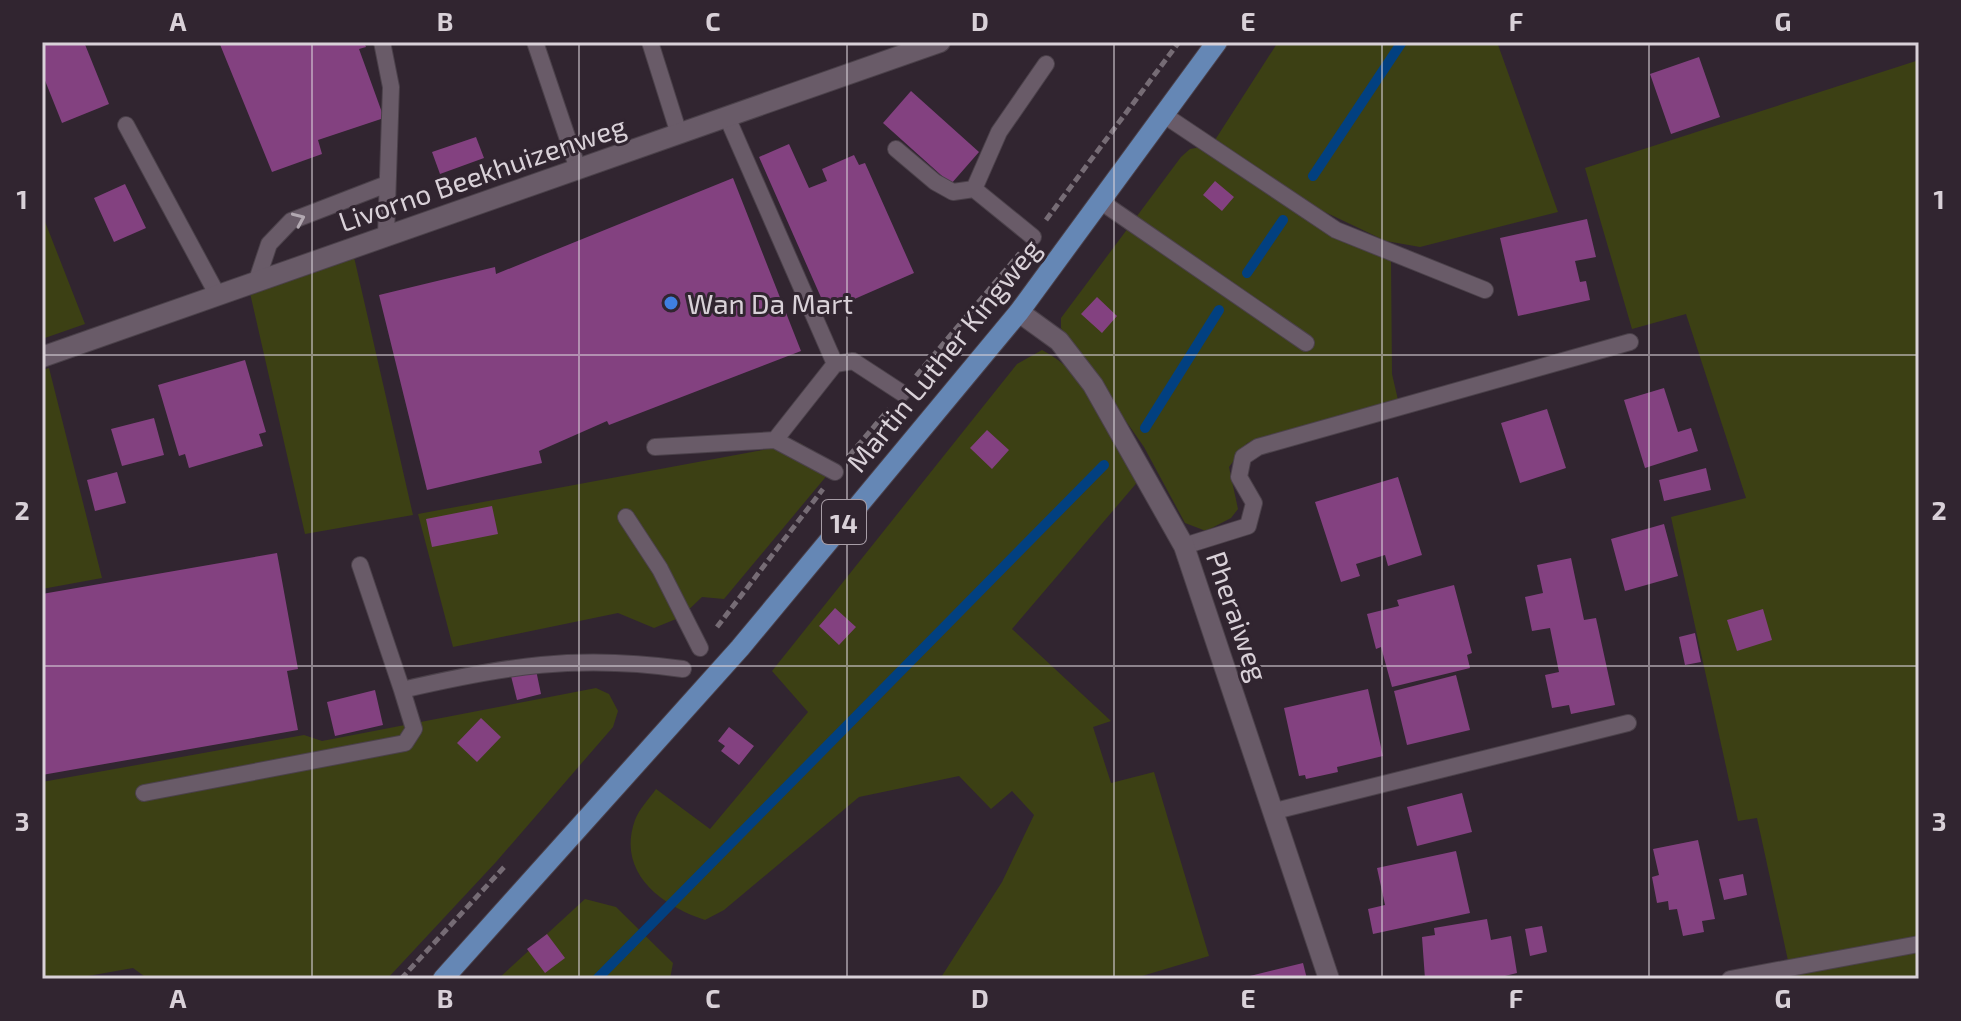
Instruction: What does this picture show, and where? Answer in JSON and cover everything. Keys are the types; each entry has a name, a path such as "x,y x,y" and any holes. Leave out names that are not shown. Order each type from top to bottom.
{"main road":[{"name":"Martin Luther Kingweg","path":"443,979 740,648 1019,312 1217,42"}],"street":[{"name":"Livorno Beekhuizenweg","path":"42,357 940,42"},
{"name":"Pheraiweg","path":"1019,312 1059,341 1093,385 1184,546 1329,979"}],"lane":[{"path":"382,42 391,87 386,235"},
{"path":"535,42 578,169"},
{"path":"650,42 679,134"},
{"path":"974,189 999,132 1046,64"},
{"path":"1164,115 1336,230 1485,290"},
{"path":"727,117 835,364"},
{"path":"126,125 217,294"},
{"path":"896,149 935,182 953,192 974,189 1033,237"},
{"path":"257,280 269,244 291,221 387,184"},
{"path":"1100,201 1306,343"},
{"path":"1184,546 1248,526 1254,503 1239,477 1243,457 1258,447 1630,342"},
{"path":"775,440 835,364 853,361 902,393"},
{"path":"655,447 775,440 835,472"},
{"path":"626,517 660,569 700,648"},
{"path":"144,793 405,743 414,729 360,565"},
{"path":"402,690 538,663 622,660 683,669"},
{"path":"1275,811 1628,723"},
{"path":"1730,979 1919,944"}],"path":[{"path":"700,648 835,472 1033,237 1179,42"},
{"path":"401,979 514,856"}],"green space":[{"path":"1278,42 1497,42 1558,212 1420,247 1386,241 1308,204 1215,140"},
{"path":"1919,60 1919,979 1792,979 1757,818 1738,821 1671,517 1746,498 1686,314 1632,329 1585,168"},
{"path":"1201,147 1391,259 1392,374 1398,400 1247,443 1229,467 1238,509 1231,518 1206,531 1185,523 1144,447 1061,328 1061,318 1181,157 1190,149"},
{"path":"42,214 85,324 42,339"},
{"path":"354,257 413,515 305,534 250,293"},
{"path":"1042,350 1058,360 1086,389 1111,425 1140,479 1012,629 1111,721 1093,727 1111,783 1154,772 1209,956 1132,979 940,979 1002,882 1034,815 1012,791 991,809 959,776 859,797 724,910 705,920 673,906 647,885 637,871 632,856 631,839 635,820 642,808 656,789 710,829 808,712 772,671 1017,364"},
{"path":"49,368 102,578 42,589 42,370"},
{"path":"800,443 825,459 829,473 724,599 702,597 681,617 654,628 618,613 453,647 418,514"},
{"path":"596,688 609,694 618,711 613,727 496,862 387,979 148,979 133,968 71,979 42,979 42,782 304,735 322,741"},
{"path":"585,899 616,907 673,963 670,979 498,979"}],"building":[{"path":"53,42 84,42 109,104 62,123 42,73 42,46"},
{"path":"219,42 364,42 366,47 359,49 384,118 318,140 322,154 272,172"},
{"path":"1699,57 1720,117 1671,134 1650,74"},
{"path":"911,91 979,152 951,184 883,123"},
{"path":"476,137 484,158 440,174 432,152"},
{"path":"789,144 809,188 827,181 822,169 854,155 859,165 865,163 914,273 827,311 759,157"},
{"path":"733,178 801,351 609,425 607,421 539,451 542,463 427,490 379,295 495,267 496,274"},
{"path":"1215,181 1234,197 1222,211 1203,195"},
{"path":"125,184 146,228 114,242 94,198"},
{"path":"1587,219 1596,257 1575,261 1580,282 1586,281 1590,300 1518,316 1500,238"},
{"path":"1097,297 1117,316 1102,333 1081,314"},
{"path":"245,360 266,432 259,434 263,446 189,468 185,454 179,456 158,385"},
{"path":"1664,388 1678,432 1691,428 1698,451 1645,468 1624,400"},
{"path":"1547,409 1566,468 1520,483 1501,423"},
{"path":"154,418 164,455 122,466 111,429"},
{"path":"987,430 1009,450 992,469 970,448"},
{"path":"1706,468 1711,490 1664,501 1659,480"},
{"path":"117,472 126,503 95,511 87,480"},
{"path":"1398,477 1422,555 1388,566 1385,555 1356,564 1360,576 1341,582 1315,502"},
{"path":"492,506 498,534 432,547 426,519"},
{"path":"1664,524 1678,576 1625,591 1611,539"},
{"path":"277,553 298,669 287,671 298,730 42,775 42,594"},
{"path":"1571,558 1584,620 1596,618 1615,705 1571,714 1569,705 1552,708 1545,675 1559,672 1550,628 1532,631 1525,597 1543,593 1537,565"},
{"path":"1454,585 1472,653 1467,655 1470,668 1392,687 1381,647 1376,649 1367,614 1399,606 1397,600"},
{"path":"835,608 856,627 839,645 819,626"},
{"path":"1763,609 1772,640 1737,651 1727,620"},
{"path":"1695,633 1701,662 1685,665 1679,637"},
{"path":"536,670 541,694 517,700 511,676"},
{"path":"1456,675 1470,730 1407,745 1394,691"},
{"path":"1368,689 1383,756 1337,767 1338,772 1306,779 1305,775 1299,776 1284,708"},
{"path":"375,690 383,725 335,736 327,702"},
{"path":"481,718 501,737 477,762 457,743"},
{"path":"729,727 754,746 739,765 721,751 725,746 718,741"},
{"path":"1462,793 1472,832 1417,846 1407,807"},
{"path":"1698,840 1715,919 1702,921 1704,932 1683,936 1677,909 1669,910 1668,901 1657,903 1652,877 1659,875 1653,849"},
{"path":"1456,851 1470,913 1373,934 1368,909 1385,905 1377,868"},
{"path":"1743,874 1747,895 1724,900 1719,879"},
{"path":"1487,919 1491,940 1511,936 1517,973 1493,979 1425,979 1422,937 1435,935 1434,928"},
{"path":"1542,926 1547,952 1530,956 1525,929"},
{"path":"547,934 565,958 545,973 527,949"},
{"path":"1303,963 1307,979 1242,979 1242,978"}],"waterway":[{"path":"1313,176 1402,42"},
{"path":"1247,273 1283,220"},
{"path":"1145,428 1219,310"},
{"path":"597,979 1104,465"}],"place":[{"name":"Wan Da Mart","path":"671,303"}]}
